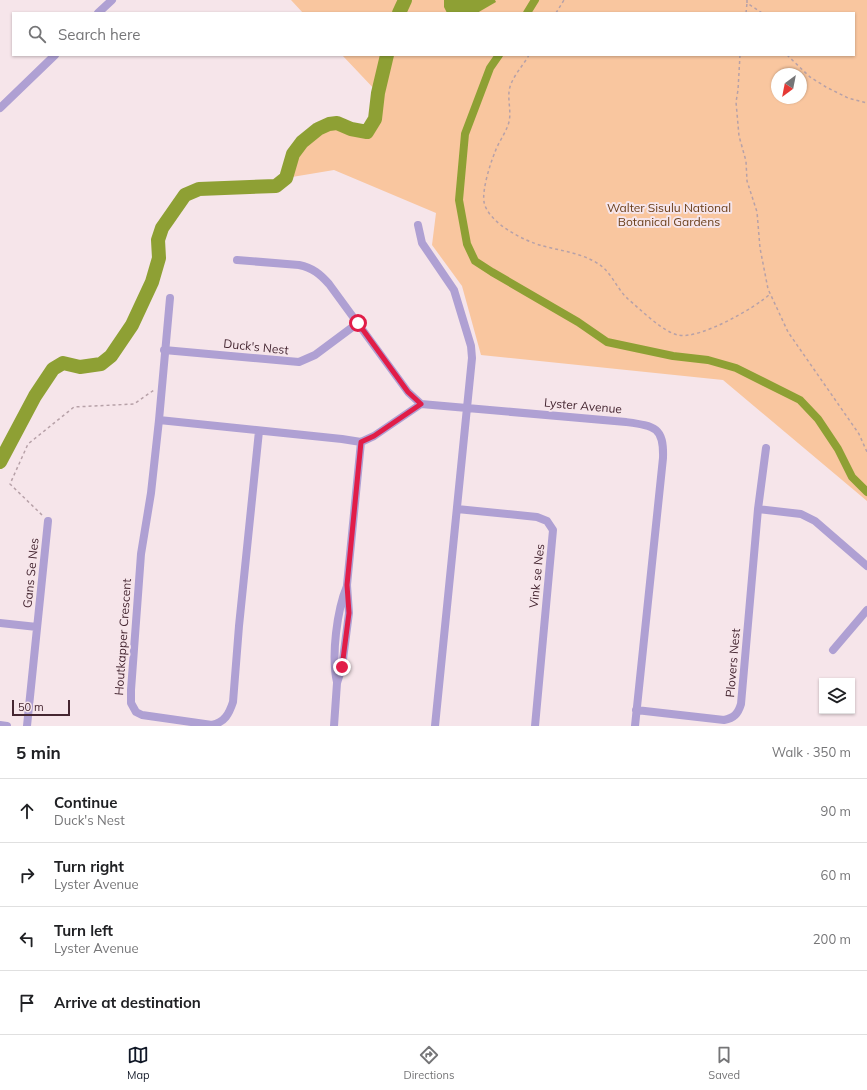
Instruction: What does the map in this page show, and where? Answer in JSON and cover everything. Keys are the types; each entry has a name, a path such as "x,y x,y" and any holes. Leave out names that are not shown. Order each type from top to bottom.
{"street":[{"path":"99,12 112,0"},
{"path":"0,108 54,56"},
{"path":"418,225 422,243 454,290 471,346 468,408 435,726"},
{"path":"159,420 361,442 374,436 421,404 408,392 358,323 322,277 309,267 237,260"},
{"name":"Houtkapper Crescent","path":"170,298 151,493 141,554 131,703 136,712 142,715 199,724 220,723 230,712 233,702 239,626 259,431"},
{"name":"Duck's Nest","path":"164,350 299,362 315,355 358,323"},
{"name":"Lyster Avenue","path":"421,404 646,425 657,431 664,441 635,726"},
{"path":"334,726 337,683 335,666 337,636 340,610 347,585 361,442"},
{"name":"Plovers Nest","path":"636,710 724,720 732,718 739,712 741,704 758,509 766,448"},
{"name":"Vink se Nes","path":"457,509 537,518 547,521 551,525 553,536 535,726"},
{"path":"758,509 801,514 815,521 867,566"},
{"name":"Gans Se Nes","path":"27,726 48,521"},
{"path":"833,650 867,610"},
{"name":"Gans Se Nes","path":"0,623 37,627"},
{"path":"0,725 7,726"}],"path":[{"path":"557,12 564,0"},
{"path":"746,12 747,0"},
{"path":"747,4 760,12"},
{"path":"528,56 510,88 508,125 493,155 485,187 484,200 486,208 492,216 506,228 540,245 584,256 599,264 612,275 623,294 628,299 667,330 678,335 694,334 726,321 758,305 770,294"},
{"path":"740,56 736,102 739,136 746,161 747,182 757,212 760,248 770,294 788,332 858,434 867,452"},
{"path":"788,56 810,77 826,87 848,98 857,99 867,103"},
{"path":"48,521 10,484 28,444 74,407 134,404 162,384"}],"green space":[{"name":"Walter Sisulu National Botanical Gardens","path":"291,0 867,0 867,501 723,380 481,355 462,286 432,245 436,213 334,170 286,178 290,158 302,142 329,124 366,132 374,122 378,93 343,56 855,56 855,12 302,12"}],"shaded area":[{"path":"444,0 495,0 496,2 479,12 446,12 444,7"}],"waterway":[{"path":"399,12 405,0"},
{"path":"528,12 535,0"},
{"path":"0,462 35,396 53,369 63,363 80,367 101,364 111,356 132,325 152,282 159,258 158,240 162,228 185,195 199,189 276,186 286,178 293,154 302,142 318,129 329,124 337,123 351,129 367,132 375,119 378,93 387,56"},
{"path":"498,56 490,68 465,134 459,200 467,244 475,261 578,322 607,342 673,356 708,360 736,368 800,400 818,419 838,449 852,477 867,492"}],"route":[{"path":"342,667 349,613 350,598 347,585 361,442 374,436 421,404 408,392 358,323"}]}
